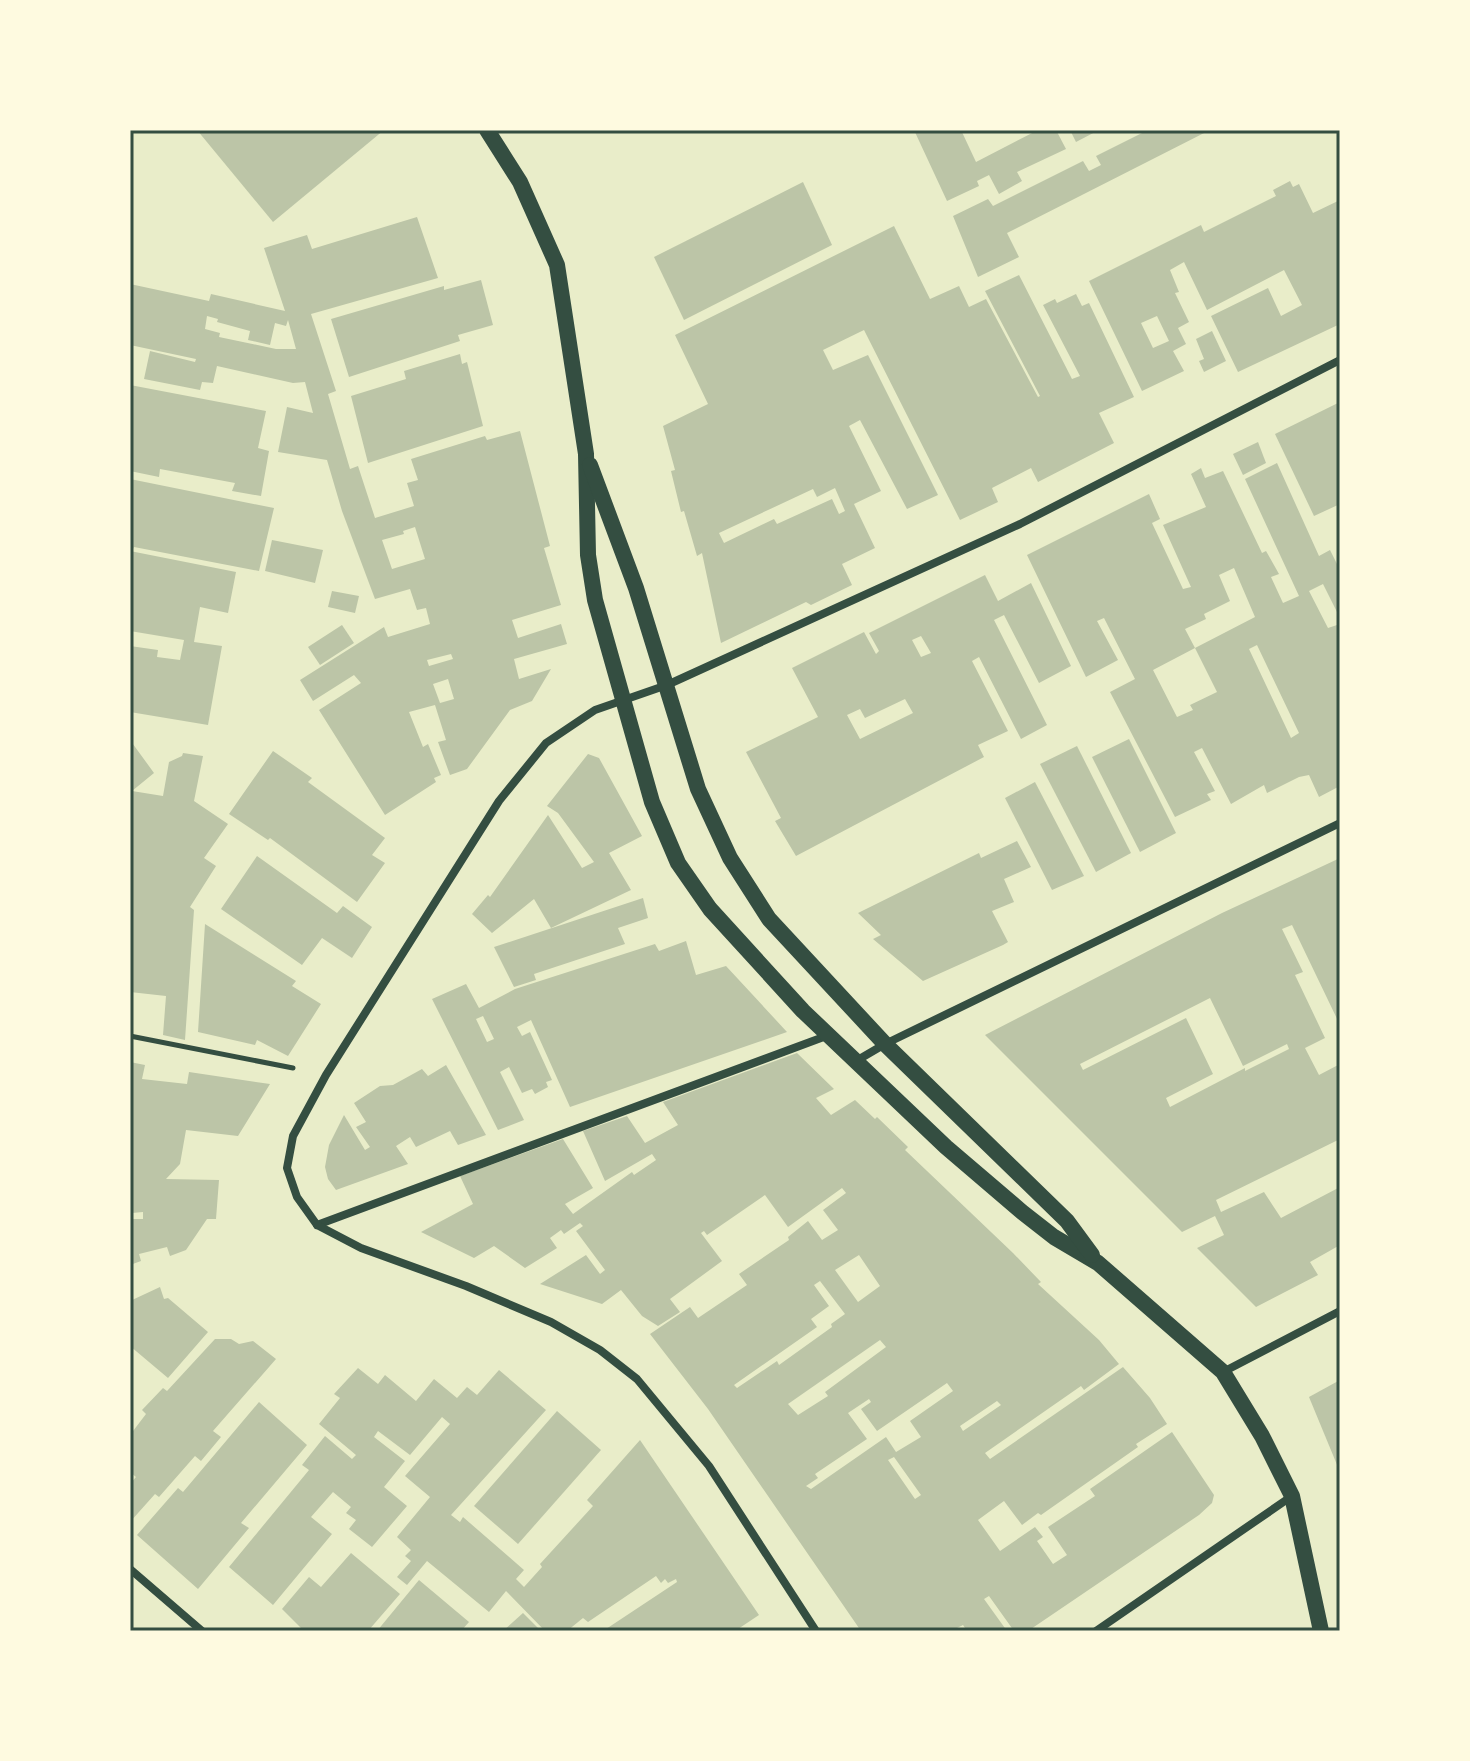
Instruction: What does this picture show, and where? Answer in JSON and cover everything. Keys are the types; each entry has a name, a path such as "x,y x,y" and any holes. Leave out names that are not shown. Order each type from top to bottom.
{"main road":[{"path":"487,130 520,182 557,265 586,454 588,555 595,600 652,802 678,863 710,909 760,965 946,1147 1054,1237 1098,1263 1223,1372 1262,1436 1292,1496 1321,1631"},
{"path":"586,454 636,588 698,789 730,858 769,919 885,1044 1067,1221 1098,1263"}],"street":[{"path":"816,1631 709,1466 637,1379 600,1350 551,1322 466,1286 361,1248 317,1225 297,1197 287,1168 293,1136 326,1075 499,801 546,743 595,710 667,685 1020,524 1340,360"},
{"path":"856,1061 885,1044 1340,823"},
{"path":"317,1225 829,1035"},
{"path":"1223,1372 1340,1311"},
{"path":"1096,1631 1292,1496"},
{"path":"130,1569 202,1631"}],"path":[{"path":"130,1036 326,1075"}],"building":[{"path":"197,130 384,130 273,222"},
{"path":"914,130 961,130 976,162 1038,130 1056,130 1066,149 1017,172 1022,181 999,194 989,175 977,181 979,186 947,201"},
{"path":"1070,130 1099,130 1076,142"},
{"path":"1148,130 1210,130 1007,233 1019,257 978,277 953,216 988,199 993,206 1083,161 1089,171 1101,165 1096,156"},
{"path":"1290,181 1293,187 1299,184 1313,213 1340,200 1340,324 1238,372 1211,316 1268,288 1281,316 1302,305 1284,270 1207,310 1184,262 1170,270 1179,292 1175,293 1189,322 1178,328 1186,344 1173,351 1184,371 1142,391 1089,281 1201,225 1204,232 1276,196 1273,190","holes":["1157,316 1169,341 1153,348 1141,323"]},
{"path":"803,182 832,245 684,320 654,257"},
{"path":"417,217 438,278 311,314 336,391 328,394 350,469 358,466 375,518 414,506 407,483 418,480 411,459 485,436 487,440 520,431 550,546 544,548 561,605 512,620 518,638 561,624 567,644 514,659 519,679 551,669 532,701 510,710 467,769 450,775 438,742 446,740 435,705 409,712 423,747 428,744 441,775 434,778 436,782 385,815 319,710 361,683 354,675 313,701 300,680 384,627 388,637 430,624 426,608 417,610 410,589 375,599 342,511 327,460 278,452 287,407 313,413 305,382 293,383 217,366 213,383 202,382 200,390 144,379 150,351 195,362 196,359 130,345 130,284 209,301 211,294 285,311 264,248 307,235 312,249","holes":["207,316 250,331 248,340 270,345 275,323 286,326 288,320 296,349 276,349 219,337 220,333 205,329","415,527 425,559 392,569 382,540 404,534 403,531","451,654 453,659 429,666 427,660","448,679 454,699 440,703 433,684"]},
{"path":"894,226 930,299 959,286 969,307 986,299 1038,397 985,291 1019,275 1072,379 1080,376 1043,305 1055,299 1057,303 1076,294 1082,306 1089,303 1134,397 1099,413 1114,443 1038,482 1031,468 992,488 998,502 960,520 864,330 823,350 833,370 868,355 938,495 907,509 860,420 849,426 881,491 854,504 875,548 842,564 852,585 811,605 806,602 721,643 702,553 697,556 684,511 681,512 671,471 675,470 663,426 708,404 675,335","holes":["835,488 845,511 839,514 832,499 777,524 774,519 724,543 719,533 813,489 817,497"]},
{"path":"481,280 493,325 458,335 460,341 349,377 331,319 444,286 444,290"},
{"path":"1212,331 1226,361 1204,372 1199,361 1204,359 1196,339"},
{"path":"460,354 462,364 467,362 483,426 368,463 351,396 406,379 404,371"},
{"path":"130,385 266,411 258,448 269,451 261,496 232,491 235,483 160,469 159,477 130,471"},
{"path":"1340,402 1340,504 1314,516 1275,434"},
{"path":"1258,442 1266,463 1243,475 1233,454"},
{"path":"1277,463 1319,556 1330,550 1340,570 1340,611 1337,612 1323,584 1309,591 1328,628 1337,625 1340,632 1340,786 1319,797 1309,775 1267,793 1264,785 1231,804 1202,748 1194,752 1215,791 1207,794 1211,800 1175,817 1110,692 1135,679 1104,618 1097,621 1118,660 1086,677 1027,555 1149,494 1160,519 1152,523 1183,589 1191,587 1163,525 1206,507 1191,474 1201,468 1205,478 1223,471 1262,553 1266,551 1279,574 1271,577 1283,603 1299,596 1245,479","holes":["1234,568 1255,617 1195,648 1185,629 1206,619 1204,614 1230,601 1219,575","1257,645 1299,733 1291,738 1249,649","1195,648 1217,692 1190,705 1193,710 1177,717 1153,670"]},
{"path":"130,479 274,508 259,571 134,547 130,549"},
{"path":"272,540 323,550 315,583 265,571"},
{"path":"130,551 236,572 228,613 200,607 194,642 222,646 208,725 130,712 130,646 158,650 157,657 180,660 184,640 130,631"},
{"path":"985,575 998,601 1031,583 1071,666 1039,683 1004,615 994,620 1047,725 1021,739 979,657 972,661 1008,731 978,745 984,757 796,856 775,821 781,818 746,752 818,717 792,668 864,632 876,654 879,651 869,633","holes":["921,636 931,653 921,657 912,640","905,699 913,713 860,739 847,715 860,709 865,718"]},
{"path":"332,591 359,596 355,613 328,607"},
{"path":"342,625 354,643 320,665 308,647"},
{"path":"1129,739 1176,833 1140,852 1092,757"},
{"path":"130,740 154,773 132,791 163,796 169,762 183,753 203,756 194,801 228,824 204,858 216,866 190,907 194,910 185,1040 163,1035 166,996 130,992"},
{"path":"1077,746 1131,853 1096,872 1040,764"},
{"path":"273,751 312,778 308,782 385,838 372,855 385,863 357,902 270,838 268,840 229,814"},
{"path":"588,754 599,758 642,836 609,853 631,890 551,928 534,899 492,933 472,914 488,895 490,897 548,815 582,868 594,862 558,813 547,806"},
{"path":"1035,782 1084,876 1052,890 1005,798"},
{"path":"1017,841 1031,867 1004,879 1014,902 992,911 1008,942 1003,945 923,981 873,939 881,935 858,913 979,853 981,858"},
{"path":"257,856 337,913 343,906 372,927 352,958 322,938 302,965 221,909"},
{"path":"1340,858 1340,1025 1292,925 1282,929 1303,972 1295,975 1325,1038 1305,1048 1319,1075 1340,1064 1340,1139 1216,1200 1221,1212 1264,1192 1281,1218 1340,1187 1340,1245 1310,1262 1318,1275 1256,1307 1197,1248 1224,1235 1215,1216 1182,1232 985,1035 1222,913","holes":["1210,998 1243,1066 1287,1044 1289,1049 1170,1107 1166,1098 1213,1074 1186,1018 1083,1070 1080,1064"]},
{"path":"643,898 648,918 618,928 625,944 534,974 536,980 514,987 494,947"},
{"path":"205,924 296,981 292,986 321,1004 288,1056 257,1040 255,1045 198,1032"},
{"path":"686,941 696,975 726,966 787,1032 570,1107 531,1020 517,1027 522,1036 530,1032 552,1080 546,1082 548,1087 535,1094 532,1089 522,1093 509,1067 500,1072 524,1120 498,1130 432,999 466,984 479,1008 515,989 655,944 659,951","holes":["483,1016 494,1039 487,1042 476,1019"]},
{"path":"797,1053 834,1089 816,1098 831,1115 855,1100 875,1119 877,1117 908,1147 905,1150 1041,1282 1038,1284 1099,1340 1119,1364 1084,1390 1081,1386 985,1453 990,1459 1123,1367 1150,1398 1167,1424 1136,1444 1138,1447 1022,1525 1004,1501 978,1520 1000,1551 1035,1527 1043,1537 1037,1541 1053,1564 1067,1555 1048,1527 1095,1496 1090,1489 1172,1432 1214,1495 1212,1503 1199,1515 1028,1631 1014,1631 989,1596 984,1599 1007,1631 967,1631 963,1625 957,1628 959,1631 861,1631 708,1409 650,1334 690,1307 698,1318 747,1285 739,1274 789,1240 788,1237 808,1221 822,1240 838,1230 823,1210 846,1193 842,1188 788,1227 765,1195 707,1235 704,1231 701,1233 722,1261 670,1299 680,1312 658,1326 642,1316 621,1290 602,1304 540,1284 586,1255 600,1274 605,1270 576,1231 583,1226 580,1223 564,1234 561,1230 550,1238 557,1248 525,1268 494,1246 474,1258 421,1232 473,1204 460,1176 563,1139 593,1188 565,1204 573,1214 632,1172 634,1175 656,1160 652,1154 605,1181 583,1131 627,1116 645,1143 678,1125 663,1102","holes":["859,1255 880,1286 858,1302 835,1270","820,1281 845,1314 779,1365 777,1361 737,1388 734,1385 817,1327 811,1319 829,1306 814,1285","880,1340 886,1347 825,1392 828,1396 798,1415 788,1404","947,1383 953,1391 910,1421 921,1437 896,1452 886,1437 811,1489 806,1486 818,1478 815,1474 867,1439 848,1413 869,1399 871,1402 861,1409 877,1431","997,1401 1001,1405 963,1431 960,1426","894,1457 921,1495 915,1499 888,1460"]},
{"path":"130,1062 145,1065 142,1079 187,1084 189,1072 270,1084 238,1136 186,1130 180,1164 166,1179 219,1180 216,1219 207,1219 186,1250 170,1256 167,1247 139,1254 141,1261 130,1265 130,1219 143,1219 143,1212 132,1213 130,1202"},
{"path":"446,1065 486,1135 458,1145 450,1131 416,1147 410,1137 396,1146 408,1164 336,1190 328,1179 325,1167 329,1145 344,1115 365,1150 370,1147 356,1127 366,1122 354,1103 380,1086 393,1085 422,1069 428,1076"},
{"path":"160,1287 164,1299 168,1298 208,1332 168,1378 130,1346 130,1313 133,1312 130,1301"},
{"path":"215,1339 231,1339 239,1344 253,1341 276,1359 213,1431 221,1437 201,1461 195,1456 159,1497 155,1494 130,1522 130,1484 136,1477 130,1472 130,1435 146,1414 142,1410 163,1388 167,1391"},
{"path":"358,1368 378,1384 385,1375 416,1401 434,1379 457,1398 467,1387 477,1395 499,1370 546,1410 451,1515 460,1522 463,1517 524,1570 516,1579 524,1587 542,1567 540,1564 593,1506 587,1500 640,1440 759,1615 735,1631 603,1631 677,1582 676,1579 668,1583 665,1579 661,1583 656,1576 588,1622 583,1618 567,1631 545,1631 506,1591 489,1612 427,1561 407,1585 397,1577 411,1561 405,1556 411,1550 397,1537 430,1497 405,1476 450,1424 442,1417 410,1455 378,1431 374,1437 405,1461 384,1487 407,1506 372,1547 349,1529 356,1520 346,1513 351,1507 333,1492 311,1517 332,1534 273,1605 229,1567 309,1470 302,1465 325,1436 352,1459 356,1455 319,1424 340,1398 334,1394"},
{"path":"1340,1380 1340,1472 1309,1397"},
{"path":"259,1402 307,1445 241,1523 249,1528 198,1589 137,1535 178,1488 183,1492"},
{"path":"557,1411 601,1450 518,1544 474,1506"},
{"path":"351,1553 400,1594 368,1631 304,1631 282,1609 309,1577 321,1587"},
{"path":"419,1580 469,1622 461,1631 377,1631"},
{"path":"523,1613 541,1631 503,1631"}]}
